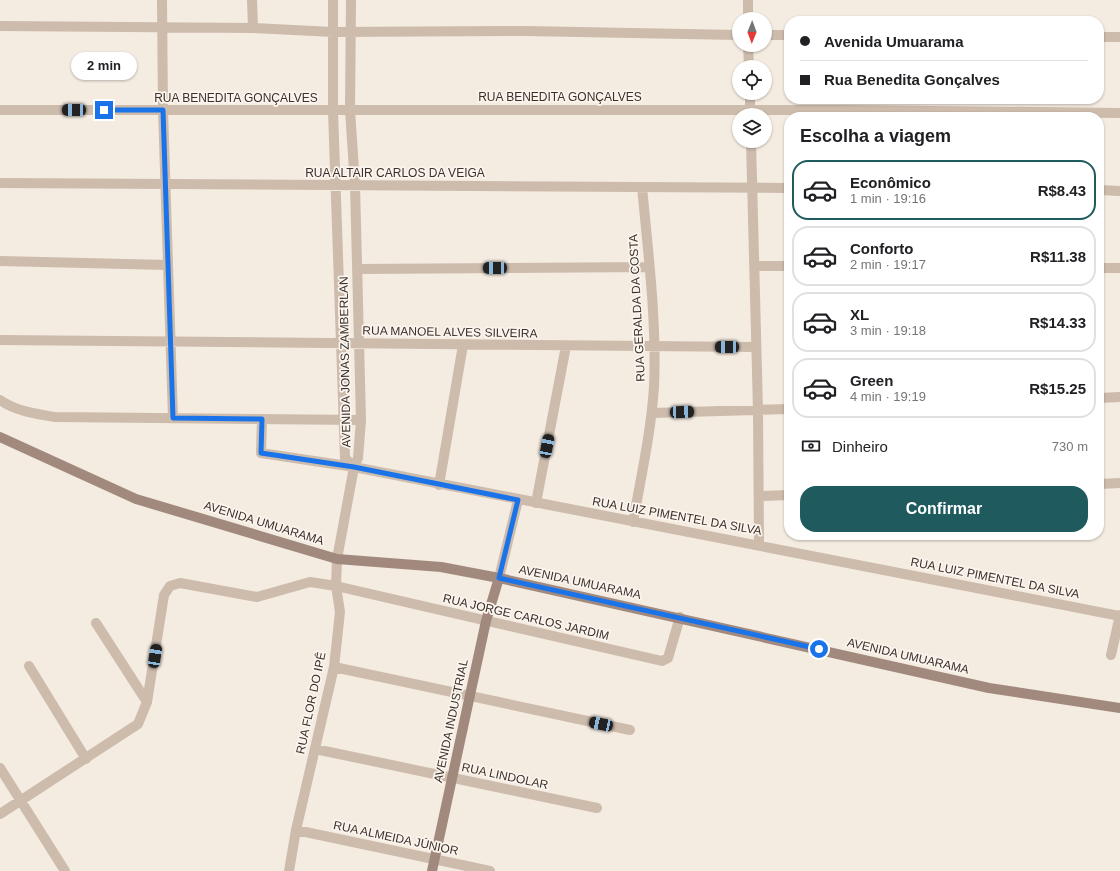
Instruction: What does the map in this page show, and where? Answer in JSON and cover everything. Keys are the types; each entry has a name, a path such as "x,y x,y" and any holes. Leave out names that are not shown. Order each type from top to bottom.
{"street":[{"path":"162,0 164,28 163,110 173,418"},
{"path":"252,0 253,28"},
{"name":"AVENIDA JONAS ZAMBERLAN","path":"333,0 333,111 342,344 343,420 345,458 354,467 358,458 360,420 357,269 350,110 351,0"},
{"path":"748,0 748,12"},
{"path":"0,26 253,28 333,32 525,31 732,35"},
{"path":"772,35 784,35"},
{"path":"1104,37 1120,37"},
{"name":"RUA BENEDITA GONÇALVES","path":"0,110 350,110 732,113"},
{"name":"RUA BENEDITA GONÇALVES","path":"772,113 784,113"},
{"name":"RUA BENEDITA GONÇALVES","path":"1104,113 1120,113"},
{"path":"751,148 760,496 759,544"},
{"name":"RUA ALTAIR CARLOS DA VEIGA","path":"0,183 784,188"},
{"name":"RUA GERALDA DA COSTA","path":"633,522 652,413 654,347 650,267 642,187"},
{"path":"1104,190 1120,191"},
{"path":"0,261 168,265"},
{"path":"755,266 784,266"},
{"path":"357,269 650,267"},
{"path":"1104,268 1120,268"},
{"name":"RUA MANOEL ALVES SILVEIRA","path":"0,340 756,347"},
{"path":"439,485 463,345"},
{"path":"536,503 566,346"},
{"path":"1104,398 1120,397"},
{"path":"0,400 8,406 30,413 55,417 360,420"},
{"path":"652,413 784,409"},
{"name":"RUA LUIZ PIMENTEL DA SILVA","path":"262,419 261,453 354,467 439,485 633,522 759,544 1120,615"},
{"name":"AVENIDA UMUARAMA","path":"0,437 136,499 337,559 441,567 499,578 680,617 989,688 1120,708"},
{"name":"RUA FLOR DO IPÊ","path":"289,871 296,830 334,667 340,612 336,586 337,559 354,467"},
{"path":"1104,484 1120,483"},
{"path":"760,496 784,495"},
{"path":"499,578 518,500"},
{"name":"AVENIDA INDUSTRIAL","path":"432,871 486,621 499,578"},
{"name":"RUA JORGE CARLOS JARDIM","path":"0,814 138,724 147,702 164,595 170,586 180,582 257,597 310,582 336,586 662,662 668,658 680,617"},
{"path":"1111,655 1120,615"},
{"path":"96,623 147,702"},
{"path":"29,666 86,758"},
{"path":"334,667 630,730"},
{"name":"RUA LINDOLAR","path":"315,749 597,808"},
{"path":"0,768 65,871"},
{"name":"RUA ALMEIDA JÚNIOR","path":"296,830 490,871"}],"route":[{"path":"104,110 163,110 173,418 262,419 261,453 283,455 354,467 518,500 499,578 819,649"}]}
